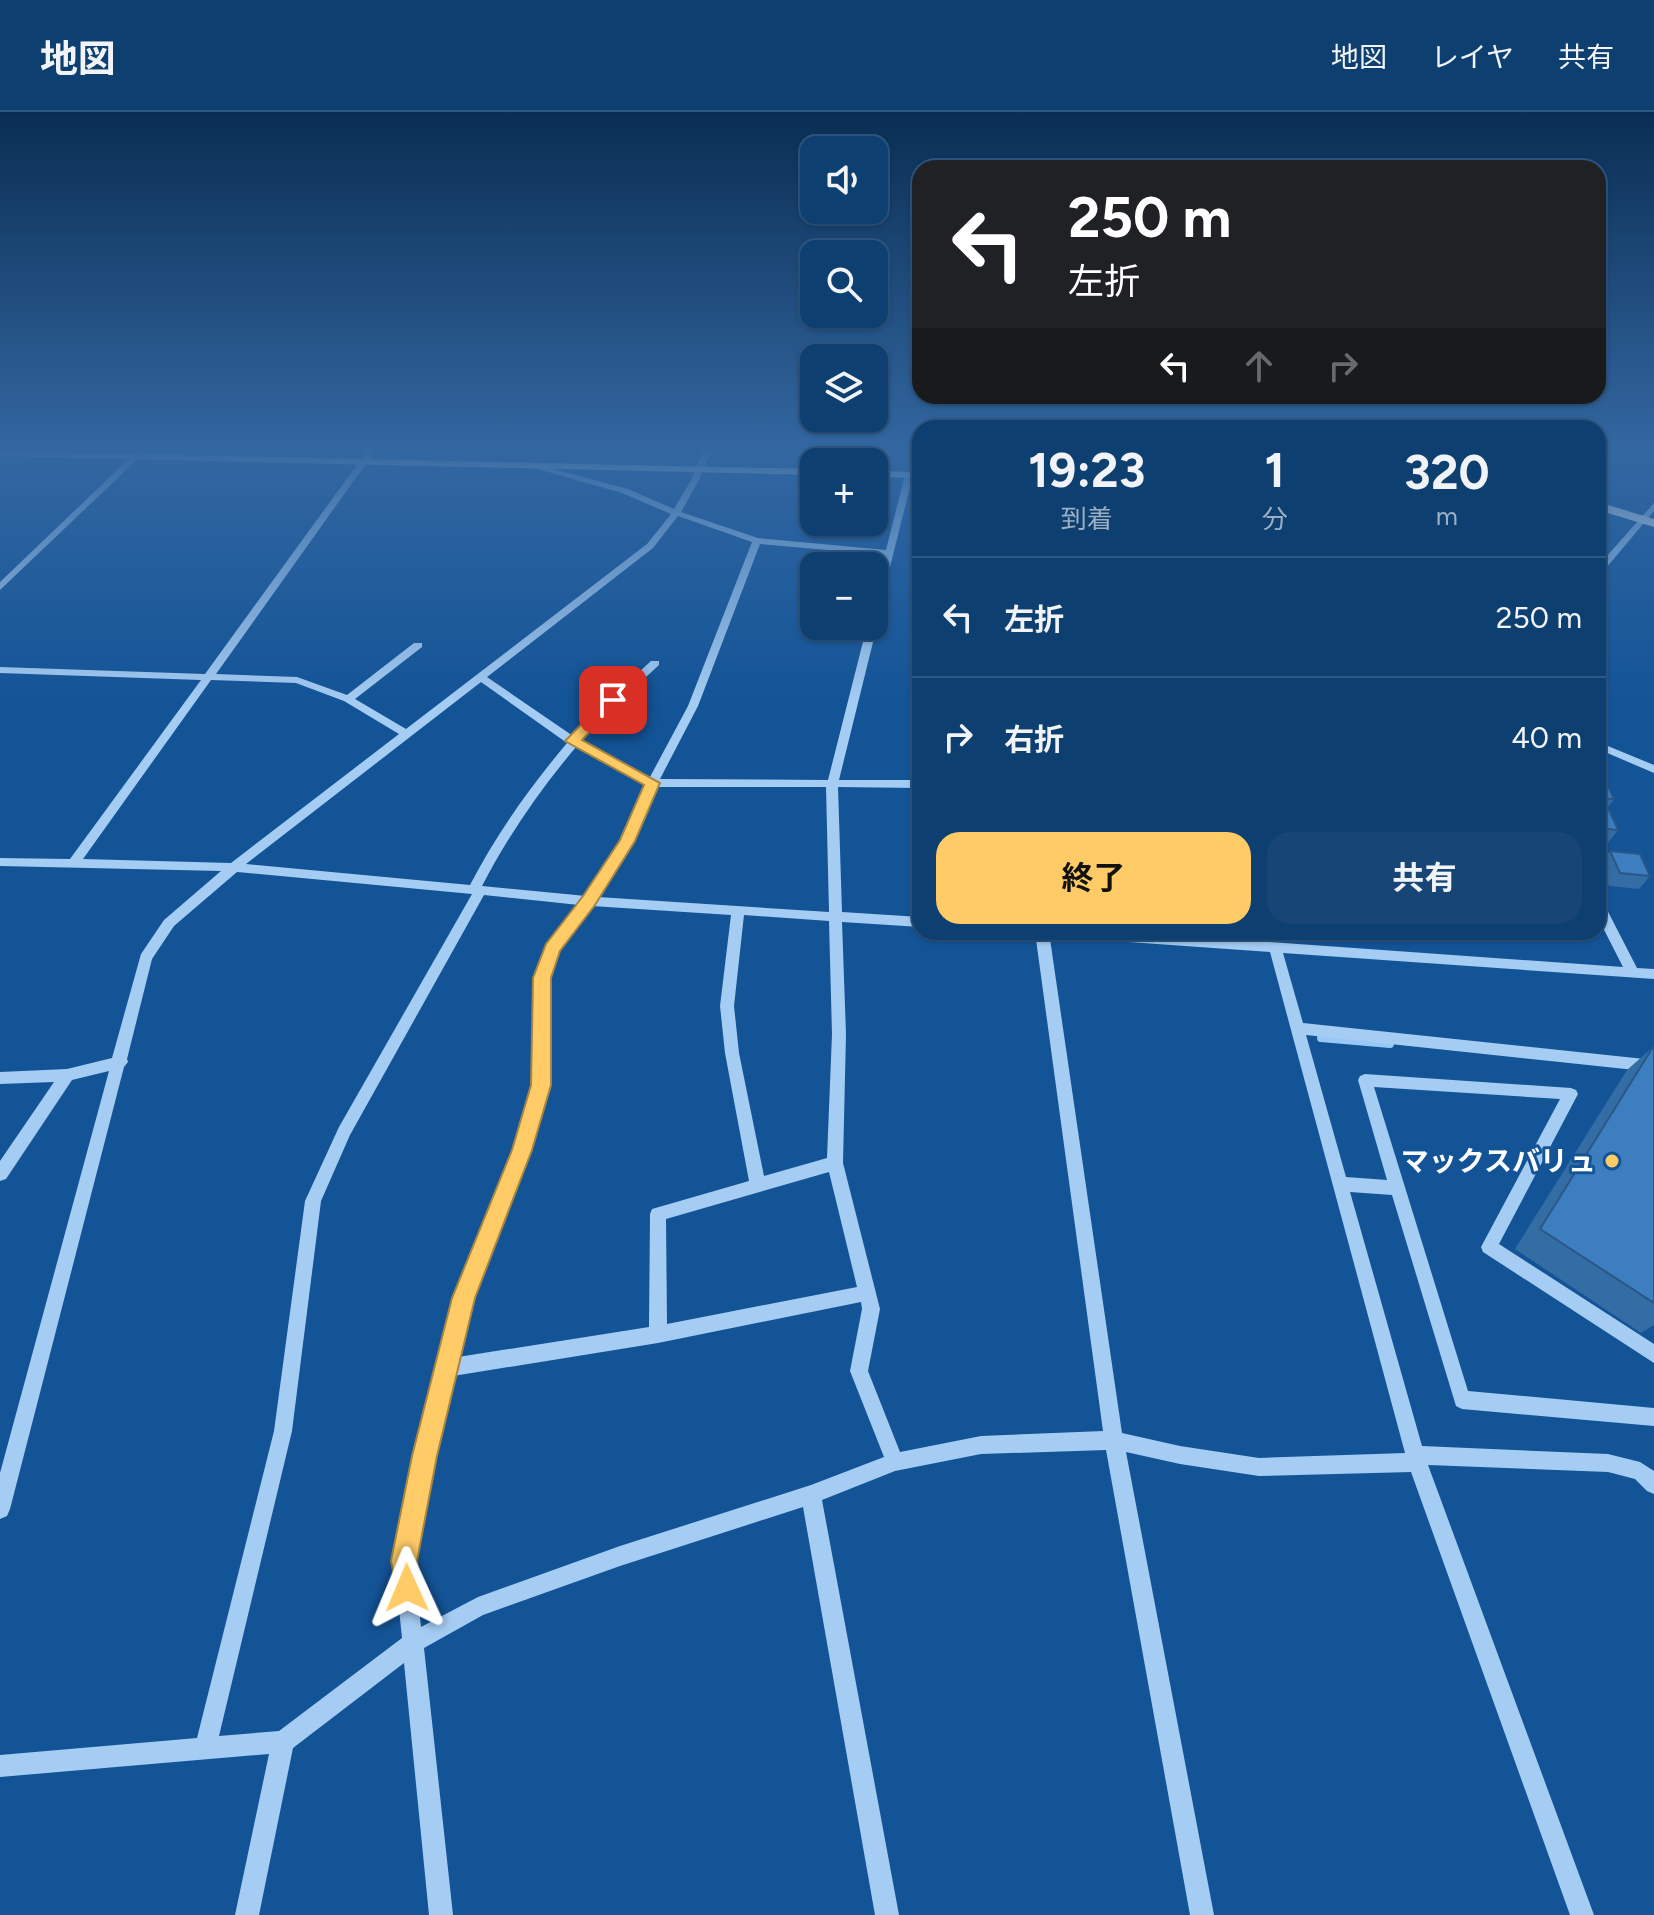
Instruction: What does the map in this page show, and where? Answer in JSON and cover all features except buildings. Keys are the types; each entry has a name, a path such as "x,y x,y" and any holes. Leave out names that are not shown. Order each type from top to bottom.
{"street":[{"path":"0,587 54,535"},
{"path":"74,863 310,535"},
{"path":"0,1509 121,1062 146,958 169,923 234,867 650,546 659,535"},
{"path":"740,535 757,541 890,553"},
{"path":"888,561 895,535"},
{"path":"1606,564 1635,535"},
{"path":"441,1915 404,1561 446,1368 464,1298 522,1150 541,1085 542,978 552,949 589,901 628,841 652,783 693,706 757,541"},
{"path":"868,640 832,785 839,1034 835,1163 871,1309 859,1371 895,1462"},
{"path":"348,699 418,645"},
{"path":"205,1749 283,1431 313,1201 344,1132 477,890 488,860 572,741 655,663"},
{"path":"0,670 297,680 348,699 407,734"},
{"path":"481,677 572,741 652,783 912,784"},
{"path":"1606,748 1654,769"},
{"path":"0,862 234,867 589,901 912,922"},
{"path":"738,910 727,1006 732,1053 758,1185"},
{"path":"1606,921 1633,973"},
{"path":"1043,940 1114,1440 1202,1915"},
{"path":"1174,940 1654,974"},
{"path":"1275,947 1416,1458 1582,1915"},
{"path":"1298,1028 1654,1066"},
{"path":"0,1078 67,1075 121,1062"},
{"path":"0,1174 67,1075"},
{"path":"1654,1354 1489,1247 1571,1094 1365,1080 1462,1400 1654,1417"},
{"path":"658,1334 658,1214 835,1163"},
{"path":"1341,1184 1398,1188"},
{"path":"446,1368 658,1334 867,1293"},
{"path":"0,1766 283,1742 414,1642 478,1607 620,1556 811,1495 895,1462 981,1445 1114,1440 1180,1455 1259,1467 1416,1458 1608,1463 1640,1471 1654,1484"},
{"path":"811,1495 887,1915"},
{"path":"247,1915 283,1742"}],"waterway":[{"path":"1321,1038 1390,1044"}],"place":[{"name":"マックスバリュ","path":"1612,1161"}],"route":[{"path":"407,1588 404,1561 424,1456 464,1298 522,1150 541,1085 542,978 552,949 589,901 628,841 652,783 572,741 613,700"}]}
